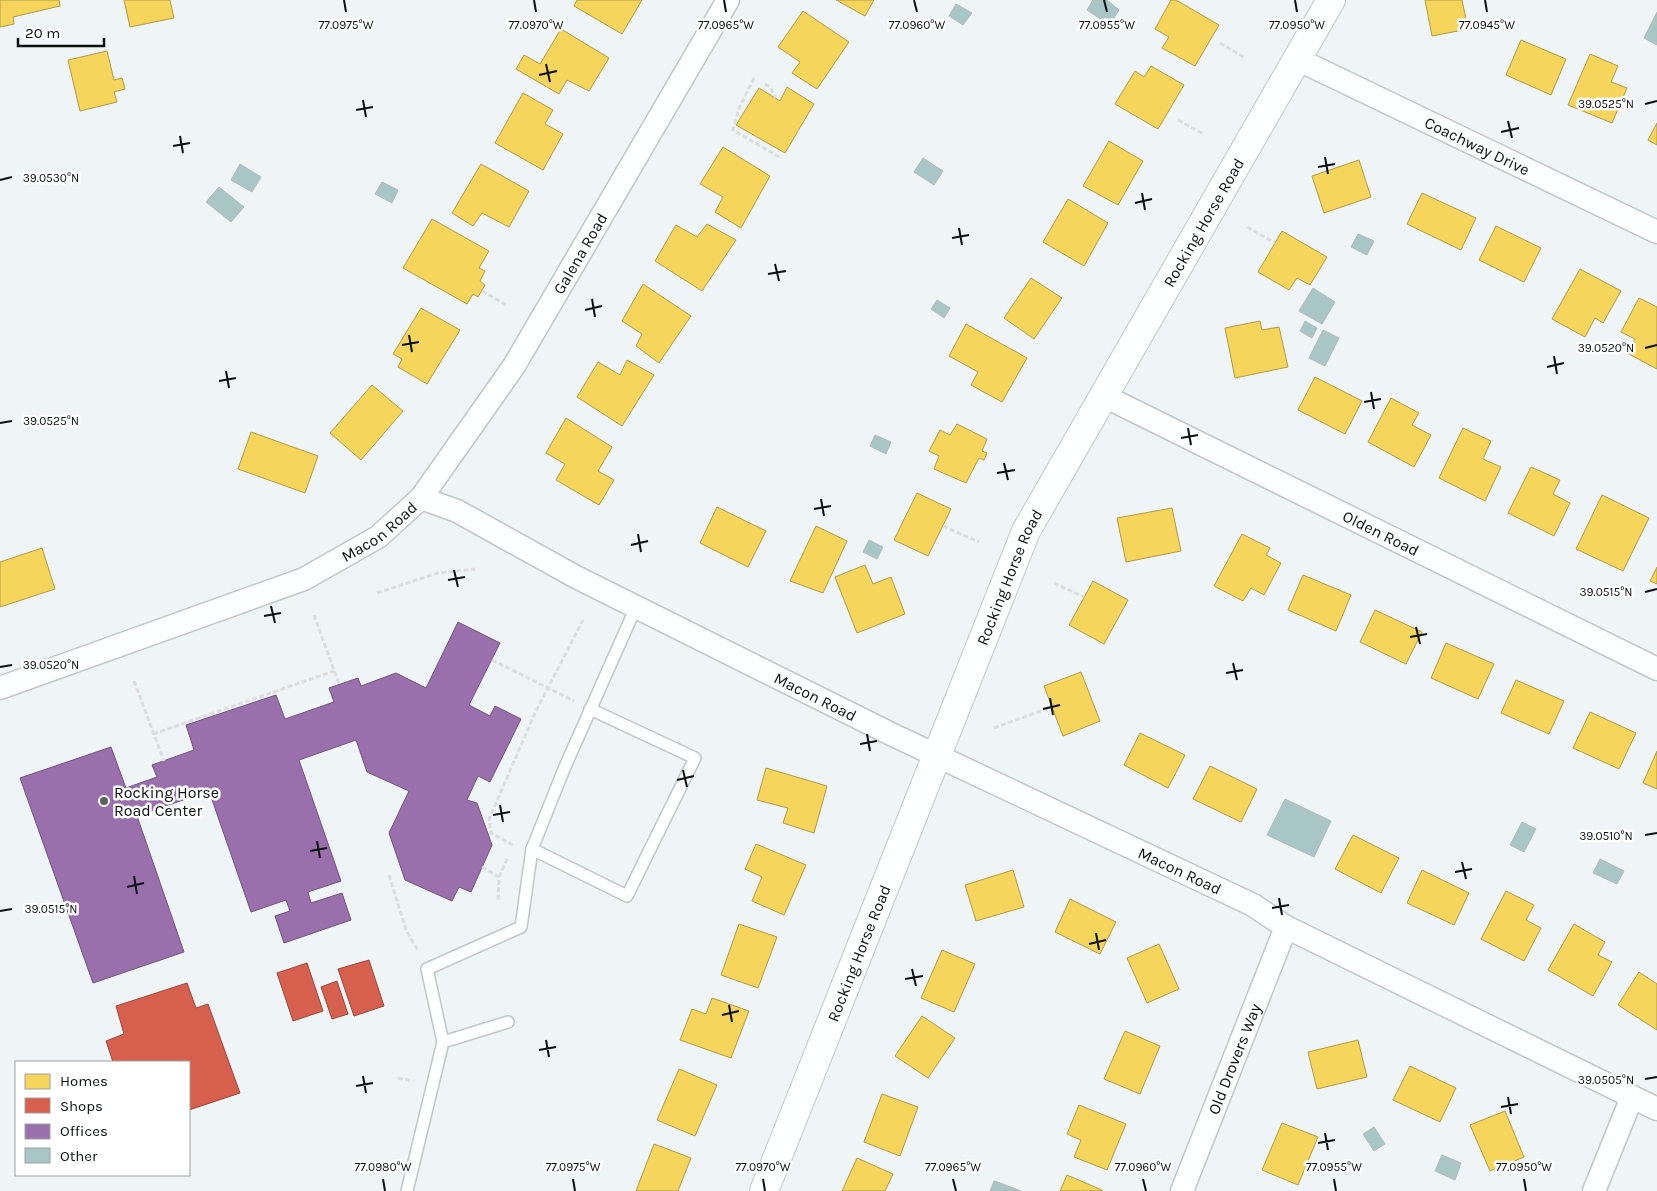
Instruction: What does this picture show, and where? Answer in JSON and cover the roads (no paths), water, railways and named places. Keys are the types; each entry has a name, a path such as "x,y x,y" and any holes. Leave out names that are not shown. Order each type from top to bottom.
{"street":[{"name":"Galena Road","path":"421,498 514,366 728,0"},
{"name":"Rocking Horse Road","path":"764,1191 1026,531 1331,0"},
{"name":"Coachway Drive","path":"1297,59 1657,232"},
{"name":"Olden Road","path":"1104,396 1657,669"},
{"name":"Macon Road","path":"0,688 304,579 378,537 421,498 457,511 576,577 636,607 936,756 1253,905 1286,927 1657,1109"},
{"name":"Old Drovers Way","path":"1182,1191 1286,927"},
{"path":"1594,1191 1632,1097"}],"lane":[{"path":"407,1191 443,1042 427,969 521,927 532,849 590,709 636,607"},
{"path":"532,849 627,896 695,758 590,709"},
{"path":"443,1042 508,1022"}],"place":[{"name":"Rocking Horse Road Center","path":"104,801"}]}
